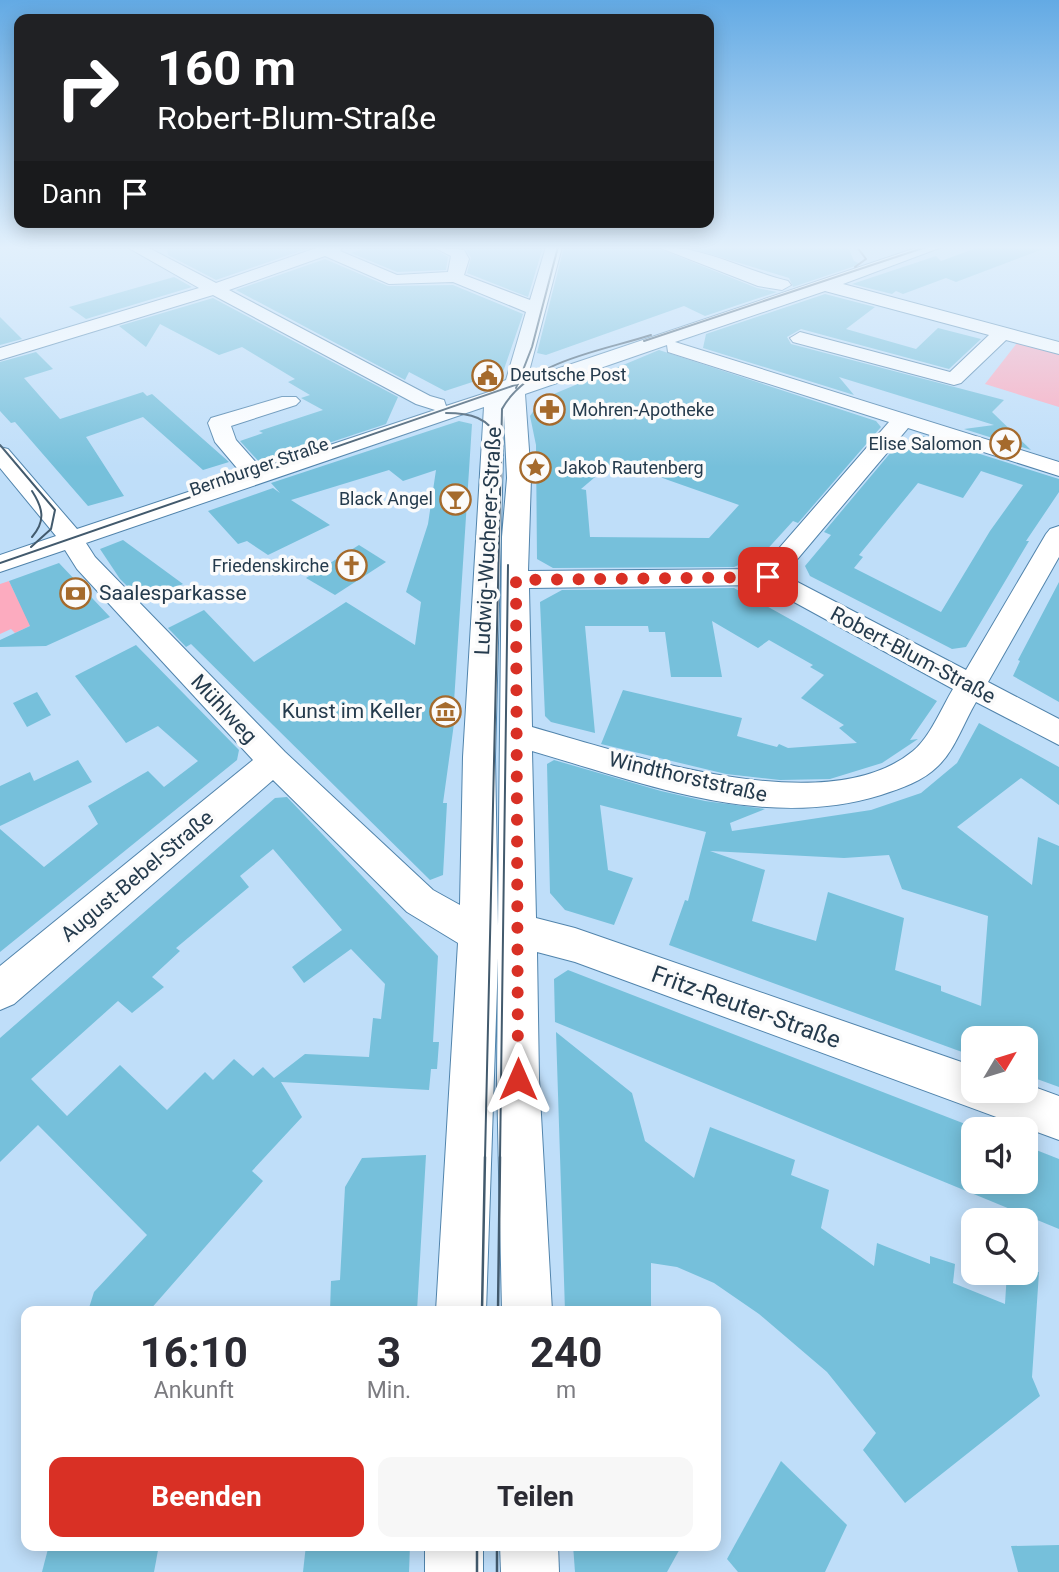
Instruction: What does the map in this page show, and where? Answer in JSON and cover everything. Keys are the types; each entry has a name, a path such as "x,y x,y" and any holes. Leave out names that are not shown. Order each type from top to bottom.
{"street":[{"path":"0,354 111,320"},
{"path":"274,320 438,409 468,414 493,427"},
{"path":"516,386 535,320"},
{"path":"516,386 682,320"},
{"path":"640,335 699,320"},
{"path":"516,386 722,320"},
{"path":"974,320 1002,333 1059,348"},
{"path":"800,338 954,379 1002,333"},
{"path":"675,348 1059,469"},
{"name":"Bernburger Straße","path":"0,564 251,470 516,386"},
{"name":"Ludwig-Wucherer-Straße","path":"516,386 495,409 493,427 479,757 498,931 518,982 518,1079 527,1306"},
{"name":"Ludwig-Wucherer-Straße","path":"461,1306 518,735 516,580 519,478 516,386"},
{"path":"251,470 226,442 219,424 204,407 264,387"},
{"path":"219,424 289,401"},
{"name":"Bernburger Straße","path":"0,556 70,536 438,409"},
{"path":"768,577 903,420"},
{"name":"Mühlweg","path":"0,454 70,536 86,563 274,761 420,901 450,920 498,931"},
{"name":"Windthorststraße","path":"518,735 712,787 779,798 829,797 870,788 913,769 933,750 973,687 1059,534"},
{"name":"Robert-Blum-Straße","path":"516,580 768,577 1059,733"},
{"name":"August-Bebel-Straße","path":"0,990 274,761"},
{"name":"Fritz-Reuter-Straße","path":"498,931 575,945 961,1083"},
{"path":"1018,1103 1059,1118"},
{"path":"454,1551 454,1572"},
{"path":"530,1551 530,1572"}],"shaded area":[{"path":"1017,343 1059,354 1059,407 985,384"},
{"path":"9,581 17,598 38,622 15,633 11,629 0,634 0,584"}],"building":[{"path":"0,320 3,320 22,339 0,345"},
{"path":"138,320 255,320 398,397 386,424 262,465 240,441 263,433 259,431 323,410 301,398 310,395 288,382 295,379 242,347 219,355 160,324 146,347 119,326"},
{"path":"293,320 521,320 503,372 445,391 409,372 405,380"},
{"path":"545,320 644,320 546,355 537,353"},
{"path":"747,320 857,320 846,329 916,349 938,328 981,339 949,369 801,329 787,337 791,344 1004,400 992,412 1031,450 964,429 994,425 839,377 854,395 703,348 706,334"},
{"path":"659,350 876,421 881,427 798,523 793,521 762,555 734,567 553,568 537,559 536,445 530,416 544,396","holes":["615,460 739,505 709,538 590,537 586,490 581,489"]},
{"path":"36,352 53,369 24,378 60,419 143,392 147,396 152,394 229,462 203,470 143,417 86,437 124,496 88,506 15,422 11,423 0,411 0,362"},
{"path":"459,421 472,424 454,702 457,702 443,803 447,803 443,875 430,880 191,644 186,647 168,628 204,610 254,662 346,602 415,645 421,602 406,592 428,524 436,470 403,481 389,470 291,500 330,525 268,555 247,541 238,544 208,511 273,488 280,493 271,483"},
{"path":"923,436 1059,479 1059,492 1026,541 1029,541 966,647 952,649 810,576 805,566 831,535 824,532 897,445 901,450 912,437","holes":["981,471 1023,485 990,531 941,612 854,568 863,557 859,555 918,483 963,498"]},
{"path":"123,540 183,584 143,602 120,579 100,549"},
{"name":"Friedenskirche","path":"359,545 386,562 335,595 306,578"},
{"path":"59,563 110,617 46,646 0,647 0,640 30,626 9,581"},
{"path":"1059,582 1059,702 1013,676 1020,661 1018,660"},
{"path":"734,588 937,701 910,740 918,739 882,763 830,779 780,780 726,774 601,744 623,690 742,718 737,736 777,747 779,744 788,748 857,743 839,728 844,725 801,698 824,675 810,667 813,665 769,640 758,648 712,621 722,677 671,677 665,632 649,632 648,626 585,626 595,733 551,722 545,716 540,602 562,590"},
{"path":"136,645 239,750 237,760 0,952 0,829 44,867 98,824 88,806 148,771 164,787 198,761 158,726 126,743 75,676"},
{"path":"37,692 51,715 27,727 13,703"},
{"path":"979,723 1059,767 1059,805 1021,778 957,827 1032,885 1038,837 1059,846 1059,1087 1038,1079 1038,1026 961,1026 961,1052 669,945 685,900 688,901 706,832 600,805 608,870 633,878 614,925 565,910 550,893 547,764 554,760 661,791 705,801 765,809 730,823 732,831 871,810 921,793 957,763","holes":["710,851 844,858 889,855 902,889 988,916 981,1006 941,991 941,986 895,970 904,918 828,892 816,941 752,921 765,870"]},
{"path":"78,760 92,782 0,826 0,786 30,772 34,781"},
{"path":"287,797 438,956 433,1042 439,1042 437,1069 431,1069 429,1090 281,1082 302,1117 252,1171 263,1181 153,1306 90,1306 94,1292 147,1235 38,1125 0,1162 0,1038 275,798","holes":["273,849 342,930 292,967 304,983 351,949 385,984 381,1019 373,1018 369,1057 305,1054 274,1078 263,1067 253,1076 234,1059 213,1080 205,1072 167,1110 120,1065 67,1116 31,1079 118,1001 132,1013 164,987 152,977 180,951 176,948 249,887 240,876"]},
{"path":"568,970 961,1122 961,1189 555,1022 554,979"},
{"path":"556,1032 632,1093 645,1141 694,1178 710,1127 795,1160 791,1175 829,1190 821,1228 874,1266 877,1243 930,1264 930,1256 955,1264 953,1283 1005,1304 1006,1285 1038,1285 1039,1272 1032,1377 1040,1396 905,1503 863,1450 876,1433 827,1372 759,1314 714,1283 677,1267 651,1263 651,1306 565,1306"},
{"path":"1038,1151 1059,1159 1059,1229 1038,1220 1038,1208 1008,1208 974,1194 1038,1194"},
{"path":"426,1155 417,1306 330,1306 331,1281 340,1280 345,1187 362,1158"},
{"path":"781,1461 847,1525 825,1572 738,1572 727,1559"},
{"path":"1059,1545 1059,1572 1018,1572 1011,1546"},
{"path":"47,1551 158,1551 154,1572 42,1572"},
{"path":"305,1551 410,1551 409,1572 303,1572"},
{"path":"573,1551 679,1551 667,1572 575,1572"}],"tram line":[{"path":"517,384 539,320"},
{"path":"644,341 706,320"},
{"path":"485,1158 502,409 514,392 548,368 651,335"},
{"path":"0,563 517,384"},
{"path":"516,388 517,384"},
{"path":"446,413 478,418 490,426 499,441"},
{"path":"0,445 55,510 51,529 31,547"},
{"path":"32,491 39,503 41,514 41,520 32,537"},
{"path":"500,1158 508,565"},
{"path":"482,1306 485,1157"},
{"path":"498,1306 500,1157"},
{"path":"477,1551 477,1572"},
{"path":"497,1551 497,1572"}],"place":[{"name":"Deutsche Post","path":"487,375"},
{"name":"Mohren-Apotheke","path":"549,410"},
{"name":"Elise Salomon","path":"1005,444"},
{"name":"Jakob Rautenberg","path":"535,468"},
{"name":"Black Angel","path":"456,499"},
{"name":"Friedenskirche","path":"352,566"},
{"name":"Saalesparkasse","path":"76,593"},
{"name":"Kunst im Keller","path":"445,711"}],"route":[{"path":"518,1079 516,580 768,577"}]}
